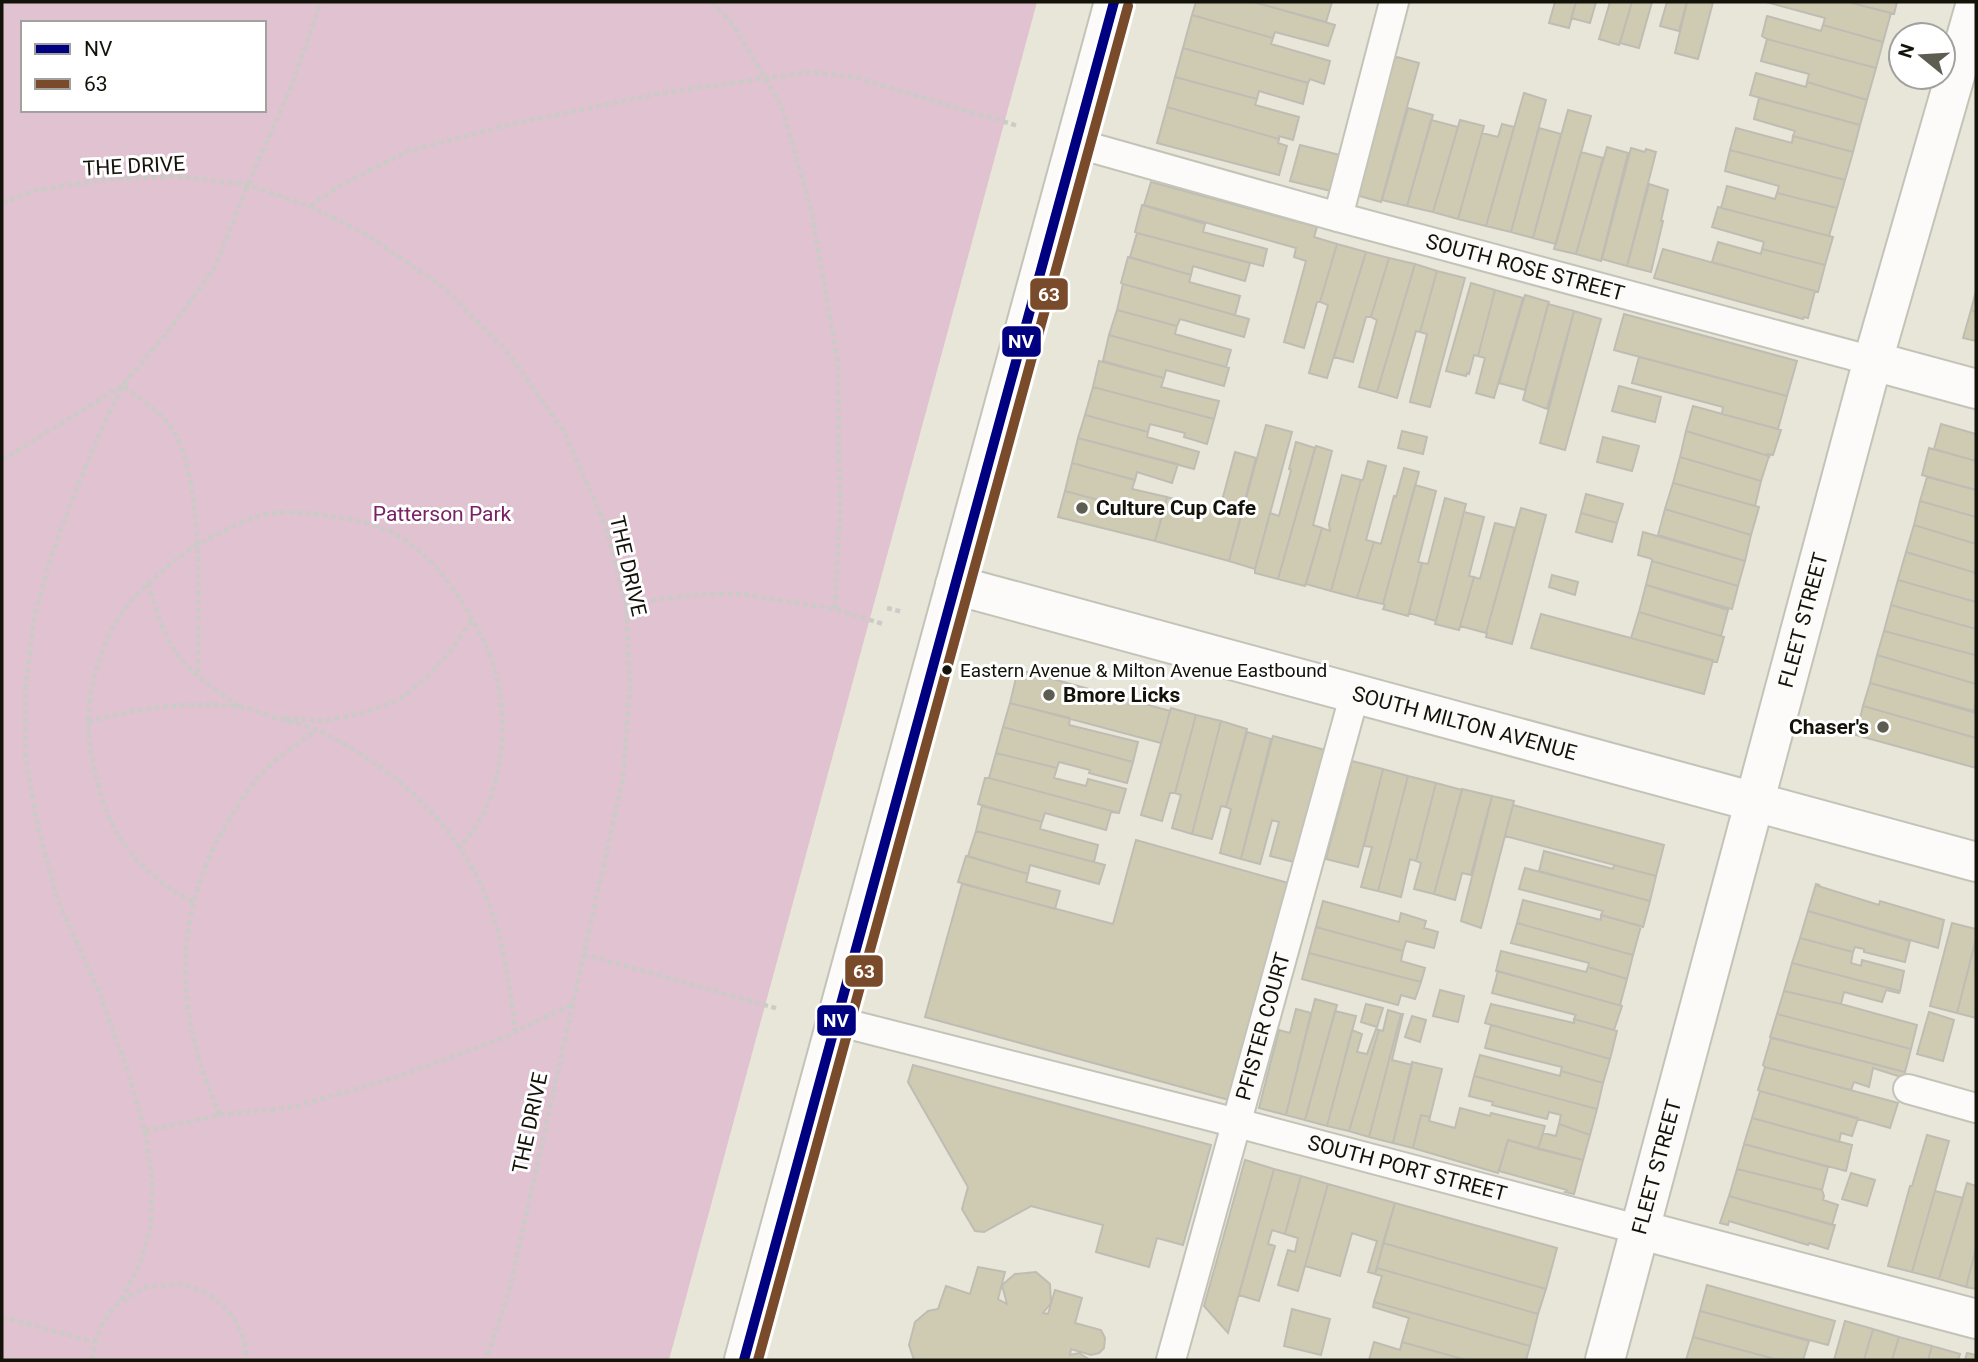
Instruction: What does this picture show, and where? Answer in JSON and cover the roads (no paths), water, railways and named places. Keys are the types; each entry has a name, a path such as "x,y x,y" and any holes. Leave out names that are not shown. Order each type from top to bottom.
{"street":[{"path":"744,1360 1114,2"},
{"name":"FLEET STREET","path":"1605,1360 1873,361 1976,3"},
{"name":"SOUTH ROSE STREET","path":"1873,361 1976,389"},
{"name":"SOUTH MILTON AVENUE","path":"955,584 1976,862"},
{"name":"SOUTH PORT STREET","path":"1641,1230 1976,1319"}],"lane":[{"path":"1338,216 1394,2"},
{"name":"SOUTH ROSE STREET","path":"1076,143 1873,361"},
{"name":"PFISTER COURT","path":"1171,1360 1354,692"},
{"name":"SOUTH PORT STREET","path":"836,1021 1641,1230"},
{"path":"1908,1089 1976,1108"}],"place":[{"name":"Culture Cup Cafe","path":"1082,508"},
{"name":"Eastern Avenue & Milton Avenue Eastbound","path":"947,670"},
{"name":"Bmore Licks","path":"1049,695"},
{"name":"Chaser's","path":"1883,727"}],"park label":[{"name":"Patterson Park","path":"442,514"}]}
